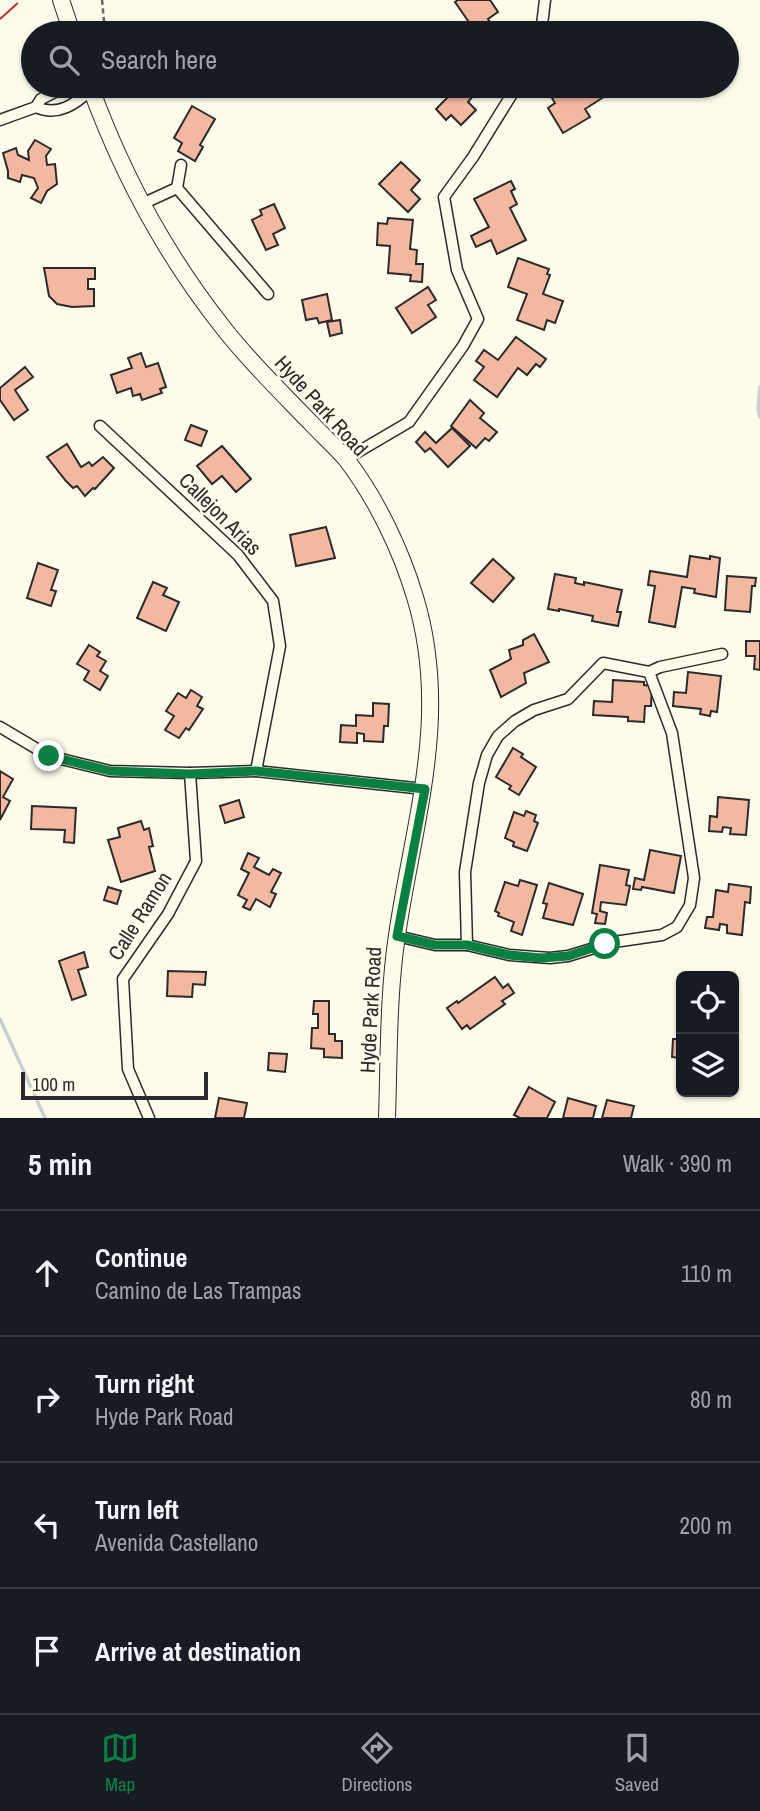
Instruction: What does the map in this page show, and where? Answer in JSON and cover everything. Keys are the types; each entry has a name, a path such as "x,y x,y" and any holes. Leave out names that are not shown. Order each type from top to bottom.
{"main road":[{"path":"61,0 68,21"},
{"name":"Hyde Park Road","path":"95,98 114,148 142,204 183,273 226,331 345,459 374,504 415,597 427,650 432,719 425,789 397,936 387,1118"}],"street":[{"path":"542,21 545,0"},
{"path":"0,120 36,107 43,98"},
{"path":"36,107 47,111 60,110 80,98"},
{"path":"345,459 410,422 463,346 478,319 457,270 444,197 474,157 510,98"},
{"path":"177,188 181,165"},
{"path":"142,204 177,188"},
{"path":"177,188 268,294"},
{"name":"Callejon Arias","path":"100,426 238,555 273,601 280,646 256,771"},
{"path":"467,945 465,872 479,783 492,745 506,729 525,714 568,699 603,663 649,672 660,667 722,654"},
{"path":"397,936 435,945 467,945 509,955 560,957 614,942 662,935 683,921 693,897 695,878 682,810 672,733 649,672"},
{"path":"0,727 49,756 110,771 190,774 256,771 425,789"},
{"name":"Calle Ramon","path":"149,1118 128,1069 123,979 168,914 196,861 190,774"}],"path":[{"path":"102,0 105,21"}],"building":[{"path":"490,0 498,12 488,19 489,21 468,21 455,2"},
{"path":"447,98 471,98 468,102 476,110 461,125 451,115 446,120 436,109"},
{"path":"552,98 602,98 585,109 590,117 563,133 548,108 555,103"},
{"path":"192,106 215,119 200,145 203,147 195,161 178,151 182,143 174,138"},
{"path":"35,140 51,149 46,156 47,165 55,164 57,184 47,191 41,203 31,198 38,188 34,178 22,175 20,182 8,178 3,153 16,148 18,155 29,160 28,151"},
{"path":"401,162 420,180 411,190 420,199 408,212 379,184"},
{"path":"511,181 515,189 511,191 517,204 510,208 526,240 497,254 491,240 476,247 471,236 489,227 474,199"},
{"path":"274,204 285,228 273,234 278,245 266,250 252,220 262,215 260,210"},
{"path":"388,218 413,220 410,249 417,250 416,264 423,264 422,282 410,281 411,275 388,273 390,246 377,245 378,223 387,224"},
{"path":"518,258 549,269 547,274 550,275 543,294 563,301 555,323 547,320 544,330 517,320 527,294 508,287"},
{"path":"44,268 95,268 95,279 88,279 88,289 94,289 94,306 72,307 57,304 49,296"},
{"path":"428,287 436,300 428,305 436,317 412,333 396,308"},
{"path":"327,294 332,320 319,323 317,318 306,320 302,300"},
{"path":"340,320 342,333 330,336 327,322"},
{"path":"516,337 546,359 540,367 536,364 527,375 518,368 497,397 474,380 484,367 476,361 484,350 498,360"},
{"path":"141,353 146,367 158,363 166,387 160,389 162,393 142,400 140,394 133,396 131,388 117,393 111,375 132,368 128,358"},
{"path":"25,367 33,377 15,390 28,410 14,420 0,400 0,388"},
{"path":"470,400 484,413 480,418 497,432 489,441 485,438 476,448 451,426"},
{"path":"191,425 207,431 201,446 185,440"},
{"path":"452,428 470,446 448,467 430,448 425,452 416,442 425,432 436,443"},
{"path":"67,444 81,467 89,462 92,466 103,457 114,468 85,496 77,486 73,488 66,481 47,457"},
{"path":"222,446 251,479 236,492 222,476 212,484 197,466"},
{"path":"326,527 335,558 296,566 290,535"},
{"path":"690,556 720,558 716,597 694,593 695,589 682,587 675,627 649,622 655,586 648,585 650,571 687,577"},
{"path":"493,559 514,578 493,602 471,583"},
{"path":"38,563 58,570 51,590 56,591 51,606 27,598"},
{"path":"555,574 576,578 575,583 584,585 584,582 622,590 617,612 621,612 618,626 592,621 593,616 548,609"},
{"path":"727,576 756,578 755,586 752,586 750,612 725,610"},
{"path":"153,582 167,588 163,595 179,602 166,631 137,618"},
{"path":"534,634 549,662 524,673 526,683 501,697 490,670 511,659 509,650 523,645 523,640"},
{"path":"746,641 760,641 760,670 754,669 755,656 746,656"},
{"path":"89,645 100,652 97,656 106,661 100,671 108,676 100,690 84,680 89,671 77,664"},
{"path":"688,672 721,676 717,712 711,711 710,716 700,714 701,709 673,706 674,692 686,693"},
{"path":"613,680 644,682 644,685 652,686 651,706 645,706 644,722 628,721 628,717 593,715 594,701 612,702"},
{"path":"191,690 202,697 197,706 203,709 189,730 186,728 179,738 165,730 174,716 166,711 178,693 186,698"},
{"path":"373,703 389,704 388,726 384,726 383,742 364,741 364,734 357,733 357,743 340,742 341,725 356,726 356,715 373,716"},
{"path":"513,748 536,767 519,795 509,789 511,786 496,777"},
{"path":"0,771 13,779 3,797 10,801 0,820"},
{"path":"718,797 749,800 746,835 730,834 731,828 723,827 722,832 709,831 710,816 717,817"},
{"path":"239,800 244,817 225,823 220,806"},
{"path":"32,806 76,808 74,843 64,842 65,830 31,829"},
{"path":"526,811 536,815 534,821 538,823 527,851 513,846 514,842 505,838 514,812 524,816"},
{"path":"141,821 144,830 149,828 153,846 149,847 155,871 121,882 108,840 120,837 118,828"},
{"path":"650,850 681,856 674,893 642,887 641,890 633,889 635,878 644,880"},
{"path":"248,853 259,858 254,867 269,875 273,869 281,873 271,892 276,894 270,907 256,899 250,910 243,907 247,900 238,895 249,873 241,869"},
{"path":"600,865 629,870 626,885 630,886 626,905 601,902 600,911 607,913 605,924 595,923 597,914 592,913"},
{"path":"520,880 537,885 522,935 511,931 514,922 498,916 499,913 495,911 505,882 518,886"},
{"path":"549,883 583,894 573,925 543,918 547,904 543,903"},
{"path":"729,884 751,887 750,903 745,902 742,935 727,933 727,925 720,924 719,930 705,928 707,917 713,917 716,890 728,892"},
{"path":"108,887 121,891 117,904 104,900"},
{"path":"84,952 88,967 78,970 86,995 72,1000 59,961"},
{"path":"168,971 206,972 205,985 193,984 192,997 167,996"},
{"path":"495,977 503,988 508,984 514,993 502,1001 505,1004 470,1029 467,1025 462,1029 447,1008"},
{"path":"314,1001 329,1001 329,1034 335,1034 335,1041 342,1041 342,1058 324,1057 324,1049 311,1048 312,1028 318,1028 318,1014 313,1014"},
{"path":"673,1039 676,1039 676,1058 672,1057"},
{"path":"269,1053 287,1054 285,1072 268,1070"},
{"path":"529,1087 555,1102 547,1118 520,1118 514,1115"},
{"path":"219,1098 247,1103 244,1118 215,1118"},
{"path":"568,1098 596,1106 593,1118 563,1118"},
{"path":"607,1100 634,1106 631,1118 602,1118"}],"waterway":[{"path":"760,387 760,417"},
{"path":"0,1019 45,1118"}],"power":[{"path":"0,19 21,0"}],"route":[{"path":"49,756 110,771 190,774 256,771 425,789 397,936 435,945 467,945 509,955 541,958 568,956 605,944"}]}
